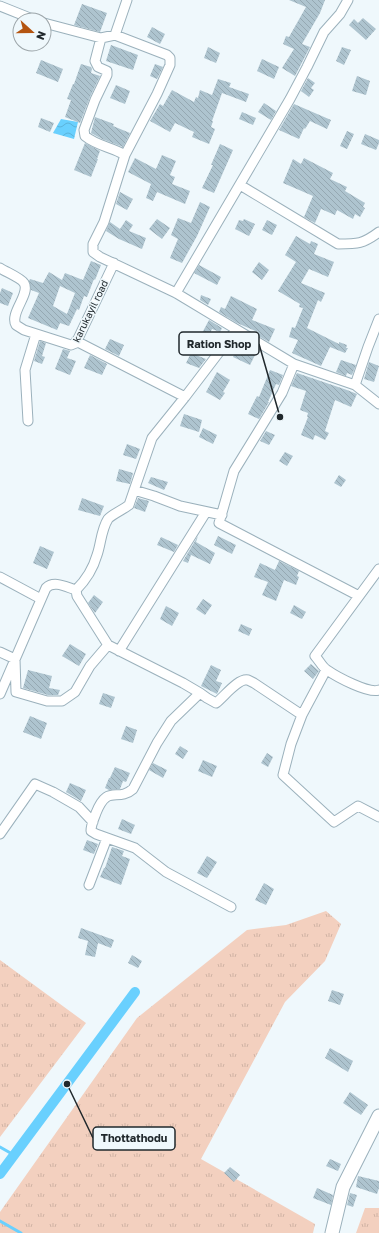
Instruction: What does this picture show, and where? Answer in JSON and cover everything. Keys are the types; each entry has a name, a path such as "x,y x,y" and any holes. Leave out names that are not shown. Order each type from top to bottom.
{"street":[{"path":"115,35 127,0"},
{"path":"176,293 240,185 307,67 324,32 340,14 348,0"},
{"path":"0,6 15,12"},
{"path":"52,26 101,38 115,35 167,55 170,58 170,65 157,94 125,155 104,222 93,244 93,252 100,257 176,293 294,364 355,385 379,404"},
{"path":"101,38 95,62 98,67 107,71 107,76 95,100 88,119 84,130 85,136 94,143 125,155"},
{"path":"240,185 338,244 357,244 369,240 379,232"},
{"name":"karukayil road","path":"0,268 25,284 26,289 14,319 16,325 19,328 36,334 74,345 114,263"},
{"path":"355,385 379,319"},
{"path":"76,590 85,582 91,571 97,556 104,525 109,517 128,505 152,438 236,330"},
{"path":"28,421 25,370 36,334"},
{"path":"76,342 185,397"},
{"path":"294,364 282,393 234,471 219,523 359,596"},
{"path":"134,490 180,506 222,515"},
{"path":"119,651 206,512"},
{"path":"379,569 315,656 326,670 364,689 375,691 379,690"},
{"path":"0,577 41,599"},
{"path":"0,694 46,588 52,584 76,590"},
{"path":"76,590 77,596 108,645 183,683 216,703 240,682 247,680 254,683 302,715"},
{"path":"15,659 16,692 47,702 62,701 75,692 90,666 108,645"},
{"path":"0,652 15,659"},
{"path":"326,670 302,715 291,744 282,775 334,822 358,806 379,817"},
{"path":"200,693 171,721 157,743 133,789 128,794 111,795 104,798 91,826 91,831 135,848 166,872 231,907"},
{"path":"0,834 35,784 53,792 79,807 93,822"},
{"path":"89,885 107,838"},
{"path":"332,1233 343,1187 379,1116"}],"green space":[{"path":"326,911 341,924 325,961 285,1002 201,1159 315,1224 313,1233 0,1233 0,1212 137,1018 247,930 286,925"},
{"path":"0,960 86,1023 0,1137"},
{"path":"365,1208 379,1208 379,1233 356,1233"}],"water":[{"path":"61,119 78,122 74,139 53,133"}],"building":[{"path":"289,0 325,0 320,13 302,44 310,47 295,76 282,68 294,49 283,44 286,36 289,37 306,7"},
{"path":"82,4 107,13 100,32 74,25"},
{"path":"363,18 376,29 366,40 349,25 354,19 358,23"},
{"path":"152,27 165,34 160,44 147,37"},
{"path":"111,45 138,55 133,70 106,61"},
{"path":"208,47 220,53 216,63 204,58"},
{"path":"342,47 351,50 344,65 336,61"},
{"path":"262,59 279,67 274,79 257,71"},
{"path":"41,60 63,69 58,82 36,73"},
{"path":"81,64 91,67 91,73 100,76 80,123 65,117 71,100 67,99"},
{"path":"155,64 163,67 157,79 150,76"},
{"path":"357,76 370,81 366,95 352,91"},
{"path":"308,78 315,83 311,88 314,90 309,97 301,91"},
{"path":"218,79 231,83 229,87 249,94 246,102 222,93 212,121 211,127 215,129 209,144 192,137 194,132 175,123 170,132 150,121 160,104 163,106 172,90 194,102 196,97 198,98 200,90 212,95"},
{"path":"116,85 130,91 125,104 110,98"},
{"path":"264,103 276,111 271,120 258,112"},
{"path":"294,104 331,120 327,129 310,121 305,129 304,128 299,139 279,130"},
{"path":"242,112 256,118 253,125 239,119"},
{"path":"95,117 114,124 113,126 130,133 123,147 91,133"},
{"path":"41,118 54,123 50,132 38,127"},
{"path":"347,131 354,134 347,149 340,146"},
{"path":"365,134 379,140 376,150 361,144"},
{"path":"85,143 100,151 91,177 74,170"},
{"path":"220,144 233,150 214,193 202,188 213,165 211,165"},
{"path":"162,155 176,161 170,175 175,177 172,184 190,191 185,204 157,192 153,201 146,198 151,184 128,172 135,158 156,169"},
{"path":"304,158 333,173 330,179 347,187 345,191 365,203 363,207 365,208 360,217 355,214 353,219 337,210 335,215 321,209 315,223 304,217 313,196 283,183 293,159 301,164"},
{"path":"120,192 133,199 127,210 116,204"},
{"path":"200,202 210,207 197,236 182,263 170,258 178,239 171,235 178,218 191,223"},
{"path":"157,219 170,228 162,239 149,229"},
{"path":"244,219 255,224 249,236 235,229 239,220 243,221"},
{"path":"126,220 133,225 129,231 146,238 142,249 119,239 106,231 110,222 120,229"},
{"path":"267,220 277,225 272,235 262,230"},
{"path":"296,236 310,244 311,241 318,244 314,254 334,262 328,277 309,269 301,283 325,293 321,302 318,300 307,328 339,344 339,342 347,345 346,348 348,348 345,353 330,347 321,366 292,353 298,340 289,337 292,327 295,328 303,308 299,307 300,304 278,291 296,262 285,255"},
{"path":"91,261 101,265 87,297 84,296 79,310 77,309 69,326 60,323 57,330 28,318 39,293 31,290 30,279 43,283 49,272 62,280 65,273 83,280","holes":["60,286 75,293 67,314 53,306"]},
{"path":"259,262 269,270 262,280 252,272"},
{"path":"199,265 221,277 217,285 194,273"},
{"path":"2,288 13,293 8,306 0,303 0,293"},
{"path":"201,295 211,299 208,305 200,300"},
{"path":"231,296 257,309 252,320 275,329 269,342 257,335 258,332 237,323 219,312 221,307 225,309"},
{"path":"209,320 222,328 220,332 212,329 208,338 201,335"},
{"path":"110,339 124,345 119,356 105,349"},
{"path":"40,341 46,343 42,356 45,357 42,364 34,361"},
{"path":"238,347 255,355 250,365 233,357"},
{"path":"63,349 70,351 67,358 76,361 70,375 55,369"},
{"path":"191,353 206,359 199,368 186,363"},
{"path":"90,355 107,364 102,375 84,368"},
{"path":"341,360 356,365 352,375 347,373 346,376 336,372"},
{"path":"369,362 379,366 374,382 364,379"},
{"path":"270,370 283,375 279,385 276,384 269,402 259,419 248,414 257,396 259,397"},
{"path":"217,372 230,380 223,392 225,393 220,400 206,392"},
{"path":"297,373 357,394 351,407 335,400 325,431 329,433 325,440 315,435 313,440 301,435 308,417 308,413 300,410 306,391 291,386"},
{"path":"184,414 202,420 199,432 180,426"},
{"path":"203,428 217,435 213,444 199,437"},
{"path":"266,431 275,435 269,445 260,441"},
{"path":"127,444 140,449 136,459 123,455"},
{"path":"285,452 293,456 287,466 279,461"},
{"path":"119,469 133,473 130,484 116,481"},
{"path":"339,475 346,480 341,487 334,483"},
{"path":"151,477 168,482 164,490 148,483"},
{"path":"82,498 104,506 100,516 78,510"},
{"path":"138,498 149,501 145,512 134,508"},
{"path":"198,536 196,542 215,553 210,564 191,555 188,563 183,561"},
{"path":"218,536 236,545 232,554 214,545"},
{"path":"161,537 178,545 174,552 157,545"},
{"path":"40,546 54,552 47,569 33,563"},
{"path":"279,561 299,571 297,576 299,577 296,585 284,580 276,601 262,595 268,582 254,577 260,563 275,570"},
{"path":"94,595 103,602 95,613 88,603"},
{"path":"203,599 212,605 205,615 196,609"},
{"path":"294,605 306,612 302,619 290,613"},
{"path":"166,606 179,613 172,626 160,619"},
{"path":"241,624 252,629 249,636 238,631"},
{"path":"70,644 86,654 79,666 62,656"},
{"path":"311,664 319,671 313,679 304,671"},
{"path":"211,665 221,670 216,681 222,683 217,694 201,686"},
{"path":"28,670 52,676 49,688 60,690 58,695 48,695 23,688"},
{"path":"103,693 115,697 111,708 99,704"},
{"path":"30,716 47,723 41,739 23,732"},
{"path":"126,726 137,730 133,743 121,739"},
{"path":"180,746 188,751 183,759 175,754"},
{"path":"267,753 273,757 268,767 261,763"},
{"path":"203,760 217,766 212,777 198,771"},
{"path":"153,763 167,770 163,778 149,770"},
{"path":"115,767 130,773 126,782 123,781 120,789 109,790 105,788"},
{"path":"70,783 86,790 81,801 66,792"},
{"path":"122,819 135,825 131,834 118,829"},
{"path":"87,840 98,844 94,854 83,850"},
{"path":"112,847 124,851 122,856 130,859 121,885 100,877 105,868"},
{"path":"207,856 217,862 207,878 197,873"},
{"path":"264,883 274,889 266,905 255,900"},
{"path":"81,928 114,940 111,948 98,943 95,957 85,955 88,941 78,938"},
{"path":"132,955 142,961 138,968 128,963"},
{"path":"332,990 344,994 340,1005 328,1001"},
{"path":"330,1048 353,1061 348,1072 325,1058"},
{"path":"350,1092 368,1105 361,1115 343,1103"},
{"path":"330,1159 341,1164 338,1171 326,1166"},
{"path":"230,1167 240,1175 234,1182 224,1173"},
{"path":"358,1176 379,1181 377,1194 356,1187"},
{"path":"317,1188 333,1195 331,1205 313,1198"},
{"path":"350,1193 357,1195 353,1207 347,1205"}],"waterway":[{"path":"0,1174 135,992"},
{"path":"0,1147 14,1155"},
{"path":"0,1221 21,1233"}],"place":[{"name":"Ration Shop","path":"280,417"},
{"name":"Thottathodu","path":"67,1084"}]}
